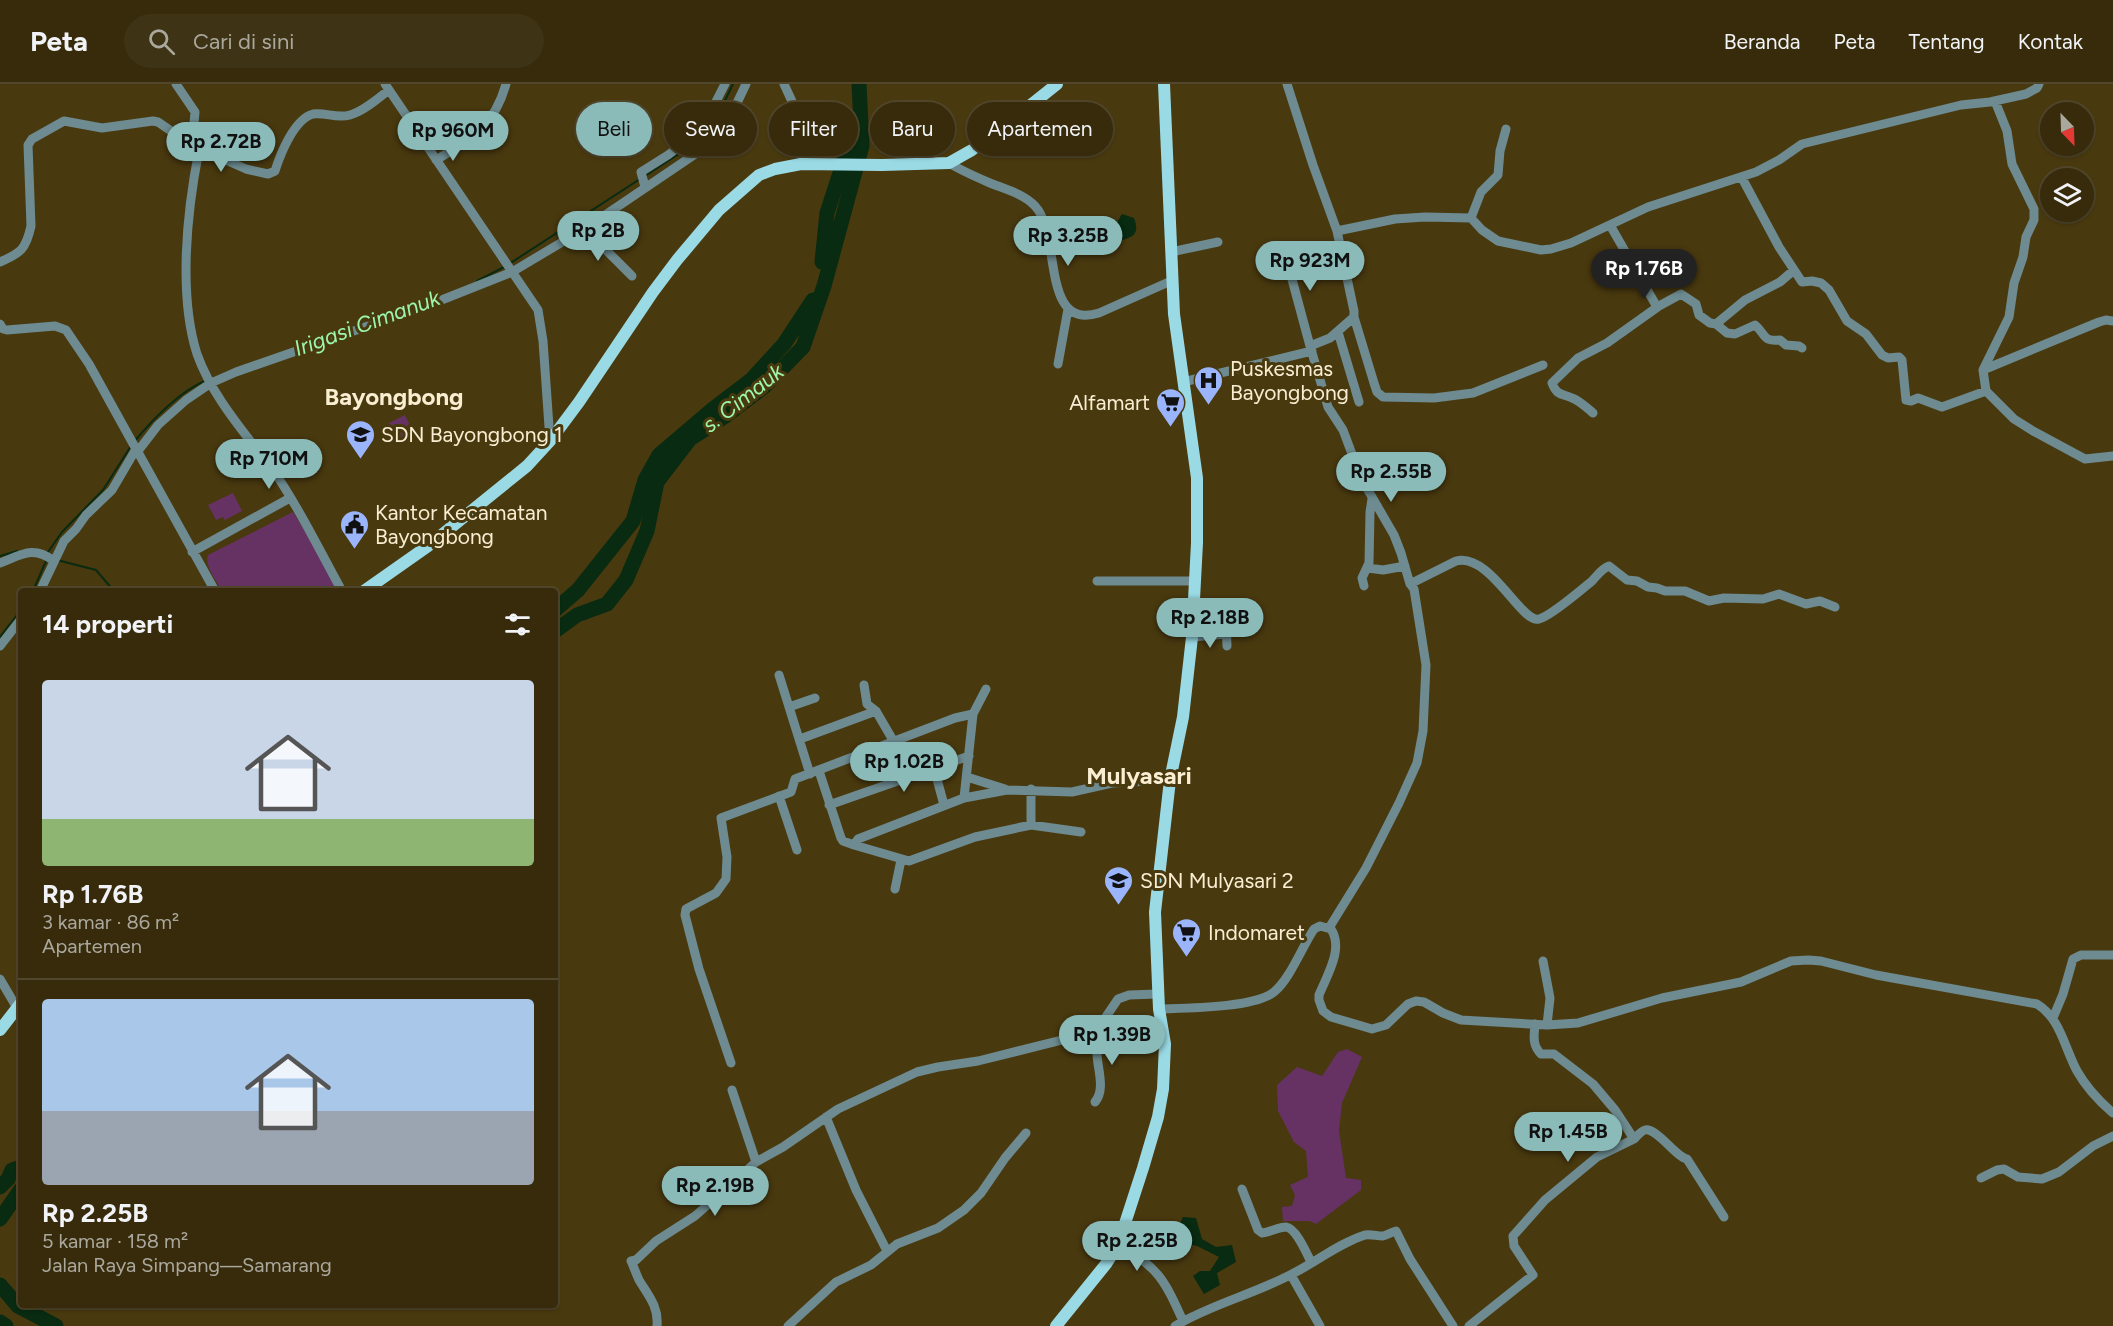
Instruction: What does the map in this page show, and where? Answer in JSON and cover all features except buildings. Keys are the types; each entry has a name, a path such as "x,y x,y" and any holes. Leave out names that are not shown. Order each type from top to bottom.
{"main road":[{"path":"368,588 428,546 527,466 550,441 579,402 653,292 719,210 759,175 801,164 949,163 997,132 1057,84"},
{"path":"1056,1326 1106,1264 1118,1245 1162,1102 1165,1044 1159,1009 1155,912 1170,780 1182,717 1192,637 1197,478 1171,281 1164,84"},
{"path":"0,1030 18,1007"}],"street":[{"path":"176,84 195,112 193,134 201,150 190,204 186,248 186,278 193,335 208,378 239,426 268,462 340,588"},
{"path":"436,160 476,135 498,106 506,84"},
{"path":"645,186 640,174 702,129 724,84"},
{"path":"41,588 52,558 86,515 112,490 135,446 208,378 434,303 510,270 584,228 713,142 726,126 746,84"},
{"path":"784,84 808,136 808,144 801,164"},
{"path":"1287,84 1337,231 1354,317 1377,392 1383,397 1434,398 1473,393 1543,365"},
{"path":"1337,231 1395,219 1425,217 1471,219 1493,239 1541,250 1551,249 1571,243 1648,207 1742,178 1779,160 1802,144 1961,105 2026,94 2037,88 2039,84"},
{"path":"0,262 21,251 32,226 28,145 32,138 66,121 102,128 158,122 201,150 246,169 268,174 275,171 284,147 307,117 314,114 341,117 350,115 387,87 499,255 534,303 540,318 550,441"},
{"path":"1995,101 2007,131 2012,164 2034,209 2034,220 2026,237 2023,257 2014,283 2009,317 1983,370 1986,391 2014,418 2080,458 2113,456"},
{"path":"1471,219 1481,192 1498,175 1500,151 1506,129"},
{"path":"949,163 1026,199 1039,212 1049,240 1058,289 1068,309 1080,317 1088,317 1125,303 1171,281"},
{"path":"1742,178 1802,282 1815,281 1826,286 1847,321 1866,334 1882,355 1888,358 1899,357 1902,360 1906,400 1911,401 1918,398 1942,407 1986,391"},
{"path":"1610,225 1657,307"},
{"path":"584,228 632,276"},
{"path":"1171,252 1218,242"},
{"path":"1283,246 1328,407 1343,430 1361,478 1394,535 1410,584 1414,589 1426,665 1424,730 1417,762 1366,868 1329,928"},
{"path":"1716,324 1745,300 1780,282 1794,270"},
{"path":"1593,413 1585,405 1570,397 1562,396 1554,389 1552,383 1578,358 1607,343 1657,307 1681,294 1696,304 1699,315 1710,323 1716,324 1723,331 1733,334 1755,325 1766,339 1780,340 1786,345 1802,348"},
{"path":"1058,364 1068,309"},
{"path":"1183,382 1311,349 1338,332 1354,317"},
{"path":"1983,370 2099,322 2113,321"},
{"path":"0,324 3,329 7,330 55,326 66,330 89,364 212,588"},
{"path":"1338,332 1359,402"},
{"path":"192,552 290,498"},
{"path":"1364,586 1362,578 1368,568 1372,499"},
{"path":"0,563 30,551 52,558"},
{"path":"1410,584 1456,561 1463,560 1477,566 1500,583 1523,612 1534,620 1558,608 1609,566 1627,580 1665,591 1687,592 1709,601 1724,598 1763,599 1779,594 1808,604 1820,601 1835,607"},
{"path":"1368,568 1389,569 1405,566"},
{"path":"1097,581 1195,581"},
{"path":"1226,620 1227,646"},
{"path":"0,646 18,623"},
{"path":"1192,637 1226,634"},
{"path":"778,675 800,739 830,805 843,841 909,861 975,837 1031,825 1081,832"},
{"path":"864,685 867,704 876,711 894,742"},
{"path":"964,798 974,714 986,689"},
{"path":"789,706 815,698"},
{"path":"800,739 876,711"},
{"path":"731,1063 699,969 685,911 690,906 716,893 726,879 727,857 721,818 791,792 795,779 955,718 974,714"},
{"path":"830,805 969,756"},
{"path":"934,768 944,805"},
{"path":"967,777 1008,790"},
{"path":"854,845 858,839 964,798 1008,790 1072,792 1112,783 1170,780"},
{"path":"1031,789 1031,825"},
{"path":"778,796 797,850"},
{"path":"895,889 901,860"},
{"path":"1159,1009 1213,1006 1264,998 1282,983 1314,929 1320,926 1329,928 1335,936 1336,945 1335,957 1318,1000 1323,1011 1331,1017 1361,1027 1379,1028 1386,1025 1408,1004 1416,1001 1424,1002 1461,1020 1547,1025 1578,1023 1662,998 1741,982 1791,961 1821,961 1876,975 2037,1004 2046,1009 2053,1018 2077,1071 2089,1089 2112,1111"},
{"path":"2053,1018 2073,959 2081,955 2113,955"},
{"path":"1543,962 1550,998 1547,1025"},
{"path":"0,979 18,1005"},
{"path":"657,1326 658,1317 654,1303 631,1261 636,1260 656,1241 695,1216 756,1162 783,1147 838,1109 917,1072 978,1061 1078,1036 1101,1024 1118,999 1158,994"},
{"path":"1095,1101 1100,1094 1097,1052 1102,1030 1101,1024"},
{"path":"1535,1024 1534,1037 1541,1054 1554,1054 1593,1084 1615,1110 1634,1139"},
{"path":"732,1090 756,1162"},
{"path":"826,1117 856,1190 887,1251"},
{"path":"1469,1326 1533,1275 1514,1246 1513,1236 1545,1200 1597,1156 1634,1139 1644,1130 1649,1130 1670,1145 1681,1157 1687,1159 1724,1217"},
{"path":"788,1326 836,1282 871,1265 897,1244 938,1228 964,1210 981,1193 1005,1158 1026,1133"},
{"path":"1981,1178 2004,1169 2018,1177 2042,1179 2059,1172 2093,1146 2113,1136"},
{"path":"1242,1189 1258,1230 1263,1233 1286,1227 1290,1229 1300,1241 1311,1262"},
{"path":"1118,1245 1137,1255 1155,1269 1168,1287 1179,1324 1290,1275 1361,1237 1370,1234 1382,1236 1396,1231 1410,1259 1453,1326"},
{"path":"1290,1275 1320,1326"}],"shaded area":[{"path":"1122,214 1134,218 1136,230 1133,235 1122,240 1116,227"},
{"path":"405,415 415,437 400,445 389,423"},
{"path":"233,493 242,511 225,520 223,517 216,520 208,505"},
{"path":"293,512 340,588 220,588 209,569 208,555"},
{"path":"1347,1049 1362,1057 1342,1103 1339,1131 1346,1178 1361,1180 1361,1190 1316,1224 1310,1221 1283,1221 1282,1207 1292,1206 1295,1195 1290,1185 1308,1177 1306,1151 1294,1142 1278,1111 1277,1085 1297,1067 1322,1076 1338,1052"},
{"path":"1183,1217 1196,1218 1202,1239 1216,1247 1232,1245 1236,1262 1217,1273 1220,1285 1204,1294 1193,1276 1200,1271 1210,1271 1219,1257 1197,1246 1171,1241"}],"waterway":[{"name":"Irigasi Cimanuk","path":"645,176 708,135 733,84"},
{"name":"s. Cimauk","path":"558,629 577,615 607,604 626,580 647,531 657,482 690,439 765,386 803,347 824,286 862,146 859,84"},
{"path":"822,262 827,213 846,156"},
{"name":"Irigasi Cimanuk","path":"509,264 640,179"},
{"name":"Irigasi Cimanuk","path":"477,281 504,267"},
{"path":"558,607 578,590 633,521 645,480 659,455 751,380 784,344 813,300"},
{"name":"Irigasi Cimanuk","path":"134,442 177,398 207,380"},
{"name":"Irigasi Cimanuk","path":"48,552 62,532 103,490 131,446"},
{"path":"0,556 17,551"},
{"path":"57,560 96,570 111,588"},
{"name":"Irigasi Cimanuk","path":"34,588 46,561"},
{"name":"Irigasi Cimanuk","path":"0,637 18,614"},
{"path":"0,1187 8,1179 12,1170 18,1168"},
{"path":"0,1219 18,1193"},
{"path":"0,1285 18,1306"},
{"path":"22,1308 56,1326"},
{"path":"0,1322 6,1326"}],"place":[{"name":"Puskesmas Bayongbong","path":"1209,406"},
{"name":"Alfamart","path":"1171,428"},
{"name":"SDN Bayongbong 1","path":"360,460"},
{"name":"Kantor Kecamatan Bayongbong","path":"354,550"},
{"name":"SDN Mulyasari 2","path":"1119,906"},
{"name":"Indomaret","path":"1187,958"}],"district":[{"name":"Bayongbong","path":"394,396"},
{"name":"Mulyasari","path":"1139,775"}]}
